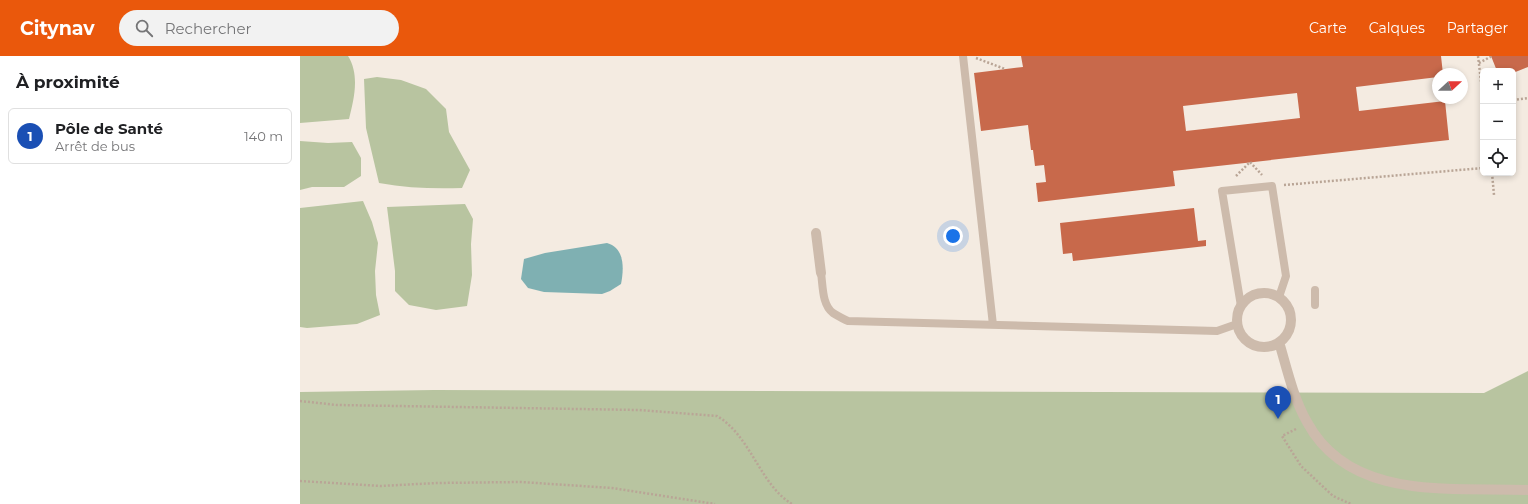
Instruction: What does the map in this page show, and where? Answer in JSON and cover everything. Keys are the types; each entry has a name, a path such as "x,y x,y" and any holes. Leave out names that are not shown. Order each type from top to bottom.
{"street":[{"path":"816,233 821,273"},
{"path":"1262,292 1271,293 1279,297 1285,303 1291,319 1286,336 1279,342 1263,347 1254,345 1246,340 1240,332 1237,324 1237,314 1240,306 1247,298 1262,292"},
{"path":"1279,342 1295,398 1308,424 1324,446 1337,458 1355,469 1378,480 1422,488 1528,490"}],"lane":[{"path":"963,56 993,325"},
{"path":"1240,306 1222,191 1272,186 1286,276 1279,297"},
{"path":"821,273 824,297 827,306 832,312 848,321 1217,331 1237,324"},
{"path":"1315,290 1315,305"}],"path":[{"path":"970,56 1005,69"},
{"path":"1478,56 1480,72"},
{"path":"1479,63 1492,56"},
{"path":"1516,100 1528,98"},
{"path":"1272,186 1480,168"},
{"path":"1492,176 1494,195"},
{"path":"300,401 337,405 639,410 718,416 739,435 780,495 792,504"},
{"path":"1308,424 1282,436 1301,466 1333,496 1351,504"},
{"path":"300,481 380,486 522,482 612,488 715,504"}],"green space":[{"path":"300,56 348,56 352,63 355,79 353,103 349,119 300,123"},
{"path":"377,77 401,80 426,89 446,109 449,132 470,170 462,188 420,188 379,183 366,128 364,79"},
{"path":"300,141 328,143 352,142 361,158 361,176 344,187 312,187 300,190"},
{"path":"363,201 372,222 378,243 375,271 376,295 380,315 357,324 307,328 300,327 300,208"},
{"path":"465,204 473,219 471,244 472,275 467,306 436,310 409,305 395,291 395,271 387,207"},
{"path":"1528,371 1528,504 300,504 300,392 434,390 1484,393"}],"water":[{"path":"607,243 617,249 623,266 621,284 610,291 602,294 544,292 528,288 521,279 524,259 545,253"}],"building":[{"path":"1021,56 1441,56 1442,68 1432,68 1432,78 1356,87 1359,111 1432,103 1432,104 1445,104 1449,140 1173,171 1175,186 1038,202 1036,183 1046,182 1044,165 1035,166 1033,150 1031,150 1028,125 981,131 974,73 1023,67","holes":["1297,93 1300,118 1186,131 1183,106"]},
{"path":"1491,56 1528,56 1528,67 1516,72 1516,68 1496,68"},
{"path":"1194,208 1198,241 1206,240 1206,246 1073,261 1072,253 1063,254 1060,223"}],"place":[{"name":"Pôle de Santé","path":"1278,419"}]}
